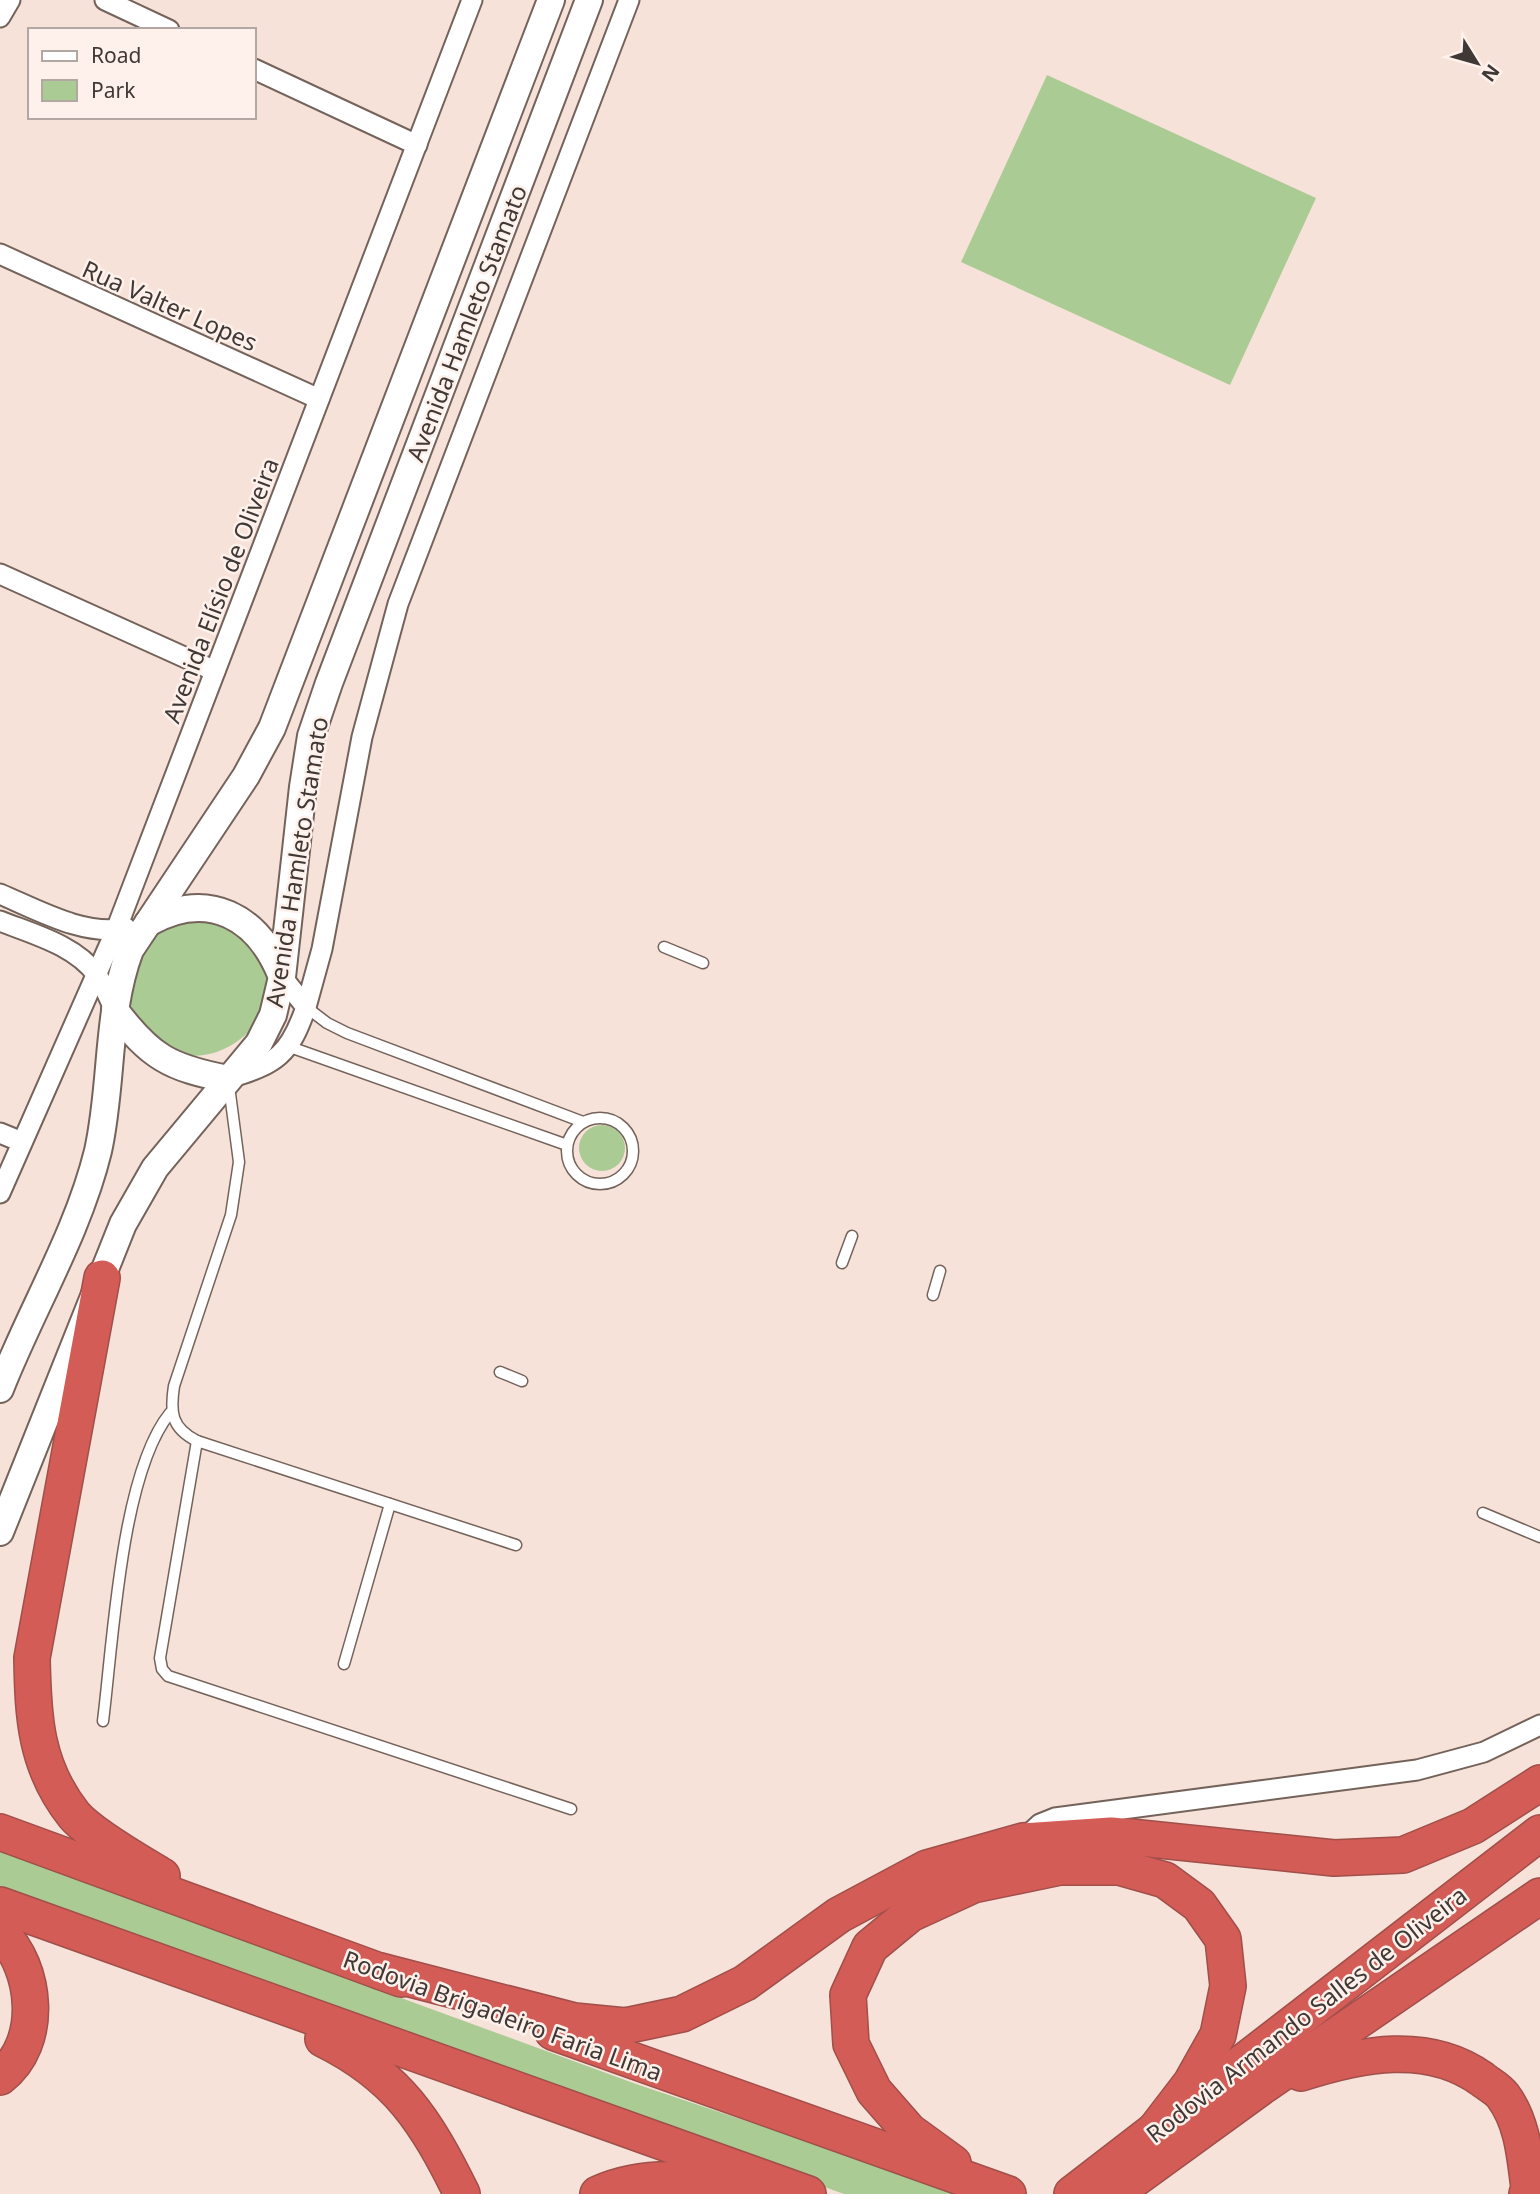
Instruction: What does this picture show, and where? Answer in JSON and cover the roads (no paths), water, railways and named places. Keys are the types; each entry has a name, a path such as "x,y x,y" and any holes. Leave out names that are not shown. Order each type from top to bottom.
{"highway":[{"path":"102,1278 33,1658 33,1716 45,1764 75,1816 126,1854 225,1915"},
{"path":"380,1971 574,2021 625,2026 682,2014 745,1983 839,1915 927,1868 1023,1841 1111,1835 1334,1858 1403,1855 1473,1826 1540,1783"},
{"name":"Rodovia Brigadeiro Faria Lima","path":"0,1832 380,1971 994,2189"},
{"name":"Rodovia Armando Salles de Oliveira","path":"1117,2181 1155,2130 1540,1833"},
{"path":"994,2189 909,2131 874,2091 851,2044 848,1995 870,1947 910,1914 973,1885 1060,1867 1119,1867 1165,1880 1199,1905 1223,1939 1228,1986 1218,2035 1191,2083 1155,2130"},
{"name":"Rodovia Armando Salles de Oliveira","path":"1072,2194 1117,2181 1264,2085 1540,1896"},
{"path":"0,1905 808,2194"},
{"path":"0,1932 11,1942 27,1974 31,2008 24,2043 0,2077"},
{"path":"164,1965 359,2056 397,2090 433,2135 462,2194"},
{"path":"1264,2085 1346,2059 1410,2053 1463,2066 1503,2095 1524,2139 1529,2188 1527,2194"},
{"path":"598,2194 624,2183 688,2178 775,2194"}],"main road":[{"name":"Avenida Hamleto Stamato","path":"0,1389 78,1210 97,1150 119,979 130,950 246,776 272,728 551,0"},
{"name":"Avenida Hamleto Stamato","path":"0,1532 123,1224 155,1168 259,1043 273,1015 282,977 312,736 329,682 589,0"},
{"path":"148,923 169,911 193,906 218,909 240,920 261,938 282,977"},
{"path":"115,1010 142,1044 160,1058 181,1067 228,1079"}],"street":[{"path":"0,17 10,0"},
{"path":"106,0 165,28"},
{"name":"Avenida Elísio de Oliveira","path":"0,1193 116,930 472,0"},
{"path":"228,1079 258,1069 290,1047 306,1007 322,949 362,737 398,604 629,0"},
{"path":"256,70 417,145"},
{"name":"Rua Valter Lopes","path":"0,254 319,400"},
{"path":"0,574 215,671"},
{"path":"0,894 59,918 116,930 148,923"},
{"path":"0,921 55,943 76,956 96,974 115,1010"},
{"path":"282,977 306,1007"},
{"path":"0,1133 22,1142"},
{"path":"1023,1841 1031,1831 1055,1818 1417,1770 1483,1752 1540,1725"}],"lane":[{"path":"664,947 703,963"},
{"path":"306,1007 327,1023 347,1033 583,1122 601,1118 622,1126 634,1149 629,1167 610,1183 588,1182 576,1174 570,1165 567,1145 570,1136 583,1122"},
{"path":"290,1047 567,1145"},
{"path":"103,1721 126,1535 151,1442 170,1413 174,1386 231,1215 239,1161 228,1079"},
{"path":"842,1263 852,1236"},
{"path":"933,1296 940,1271"},
{"path":"500,1372 522,1381"},
{"path":"170,1413 186,1436 197,1441 516,1545"},
{"path":"197,1441 160,1658 162,1669 168,1676 571,1809"},
{"path":"344,1664 390,1504"},
{"path":"1483,1513 1540,1537"}]}
